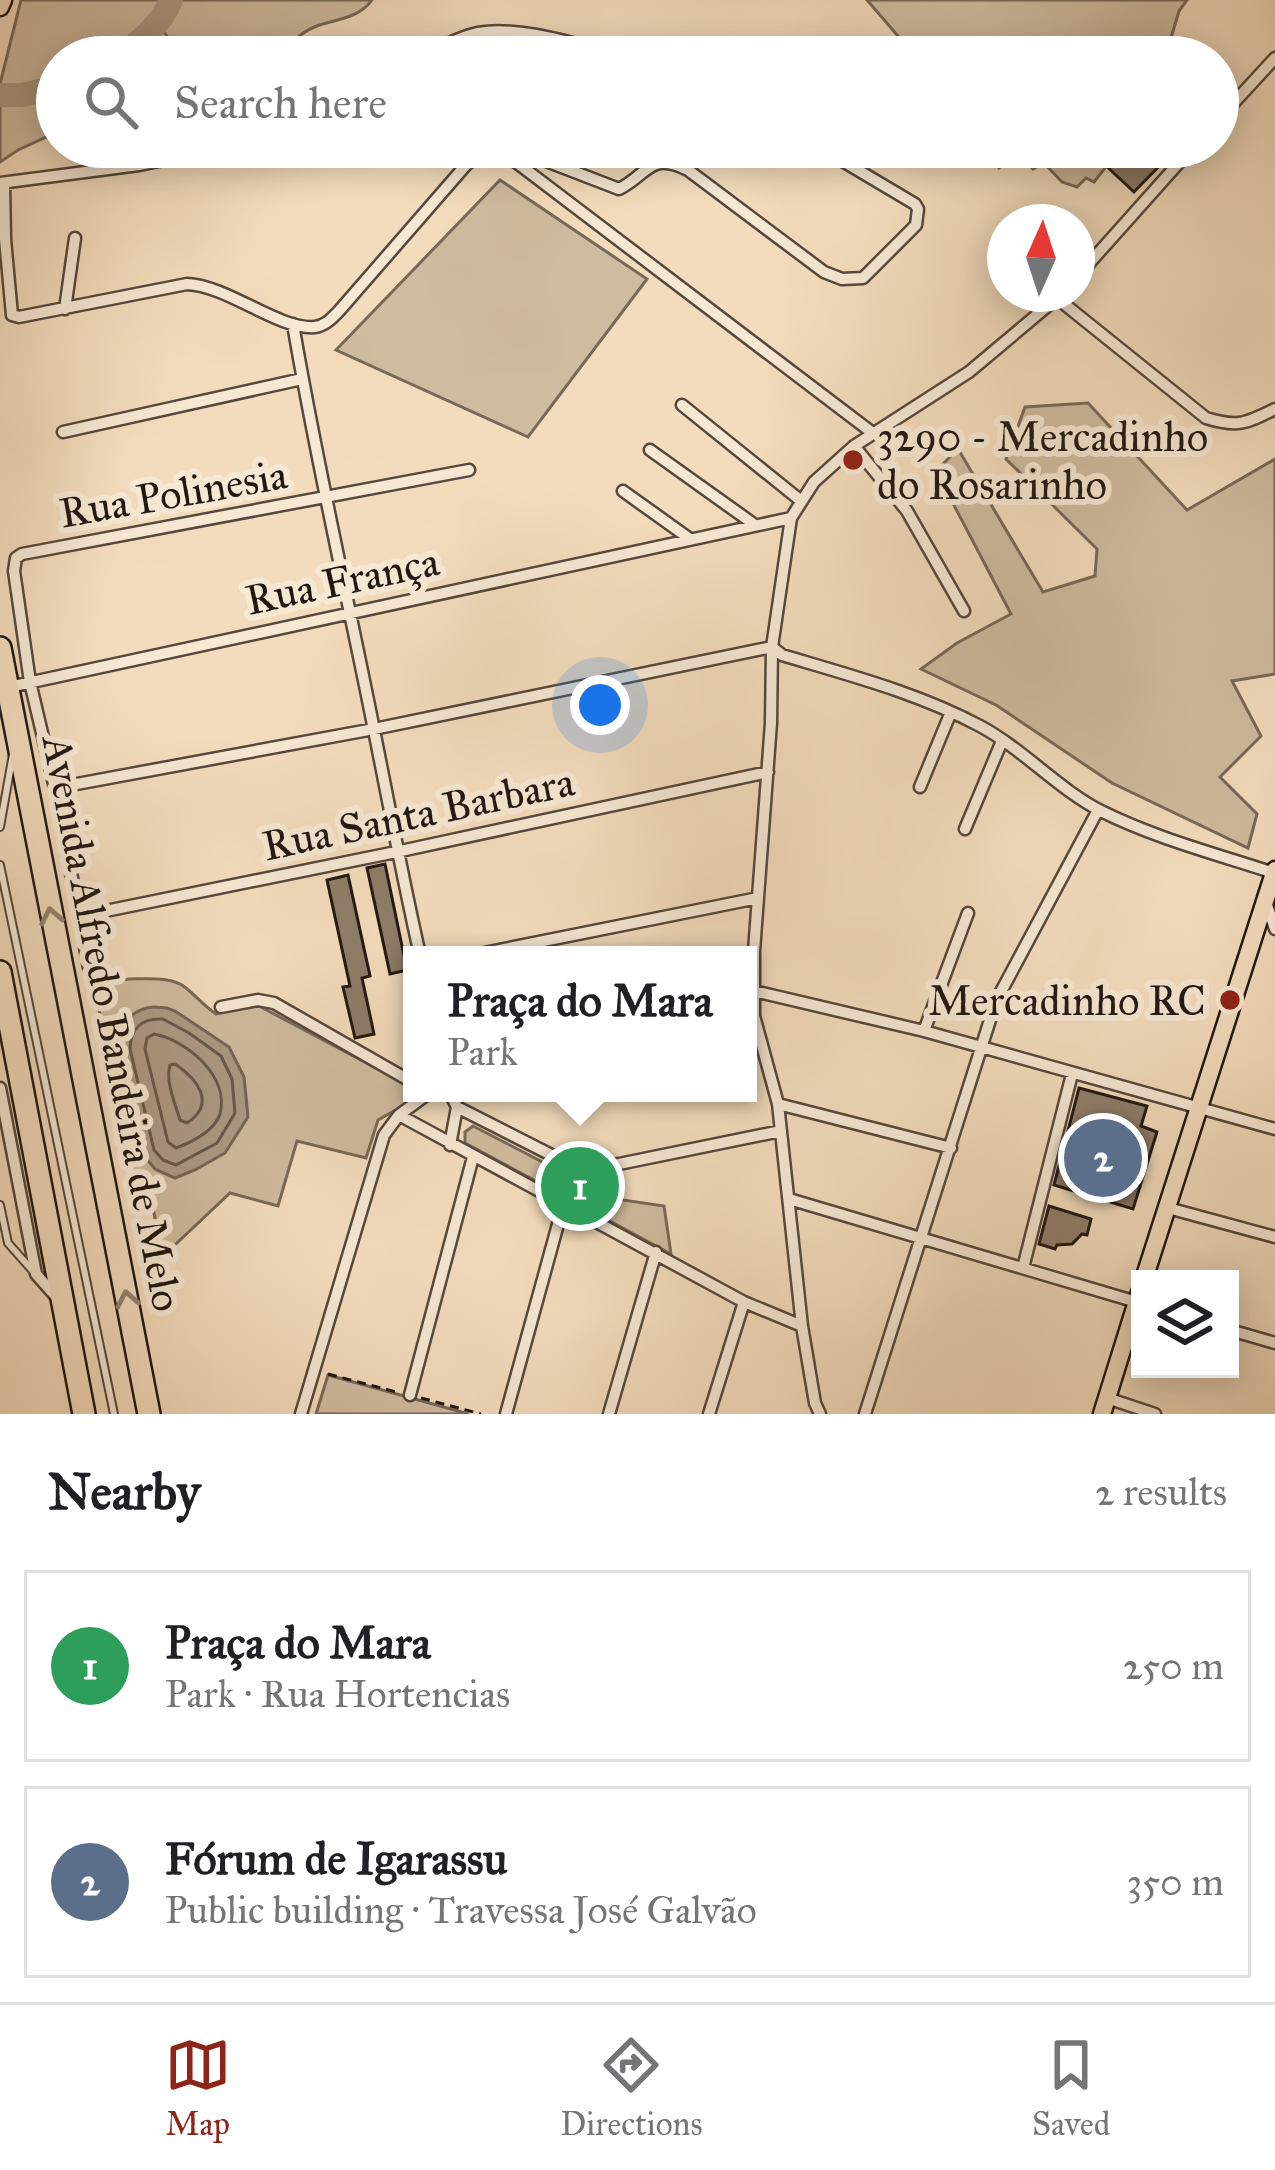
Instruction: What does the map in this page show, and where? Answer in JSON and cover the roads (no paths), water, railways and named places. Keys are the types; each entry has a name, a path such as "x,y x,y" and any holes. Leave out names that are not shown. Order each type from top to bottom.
{"highway":[{"name":"Avenida Alfredo Bandeira de Melo","path":"0,648 19,684 17,731 149,1414"},
{"path":"0,972 84,1414"}],"main road":[{"path":"1147,1270 1274,872"},
{"path":"1105,1406 1131,1324"}],"street":[{"path":"466,36 499,31 539,36"},
{"path":"1239,97 1275,58"},
{"path":"116,168 2,183 10,312 19,317 170,286 205,284 293,324 316,327 327,322 463,168"},
{"path":"523,168 874,434"},
{"path":"564,168 619,189 646,168"},
{"path":"684,168 824,272 842,280 862,278 916,225 918,209 854,168"},
{"path":"1095,257 1174,168"},
{"path":"64,309 75,238"},
{"path":"756,946 772,647 791,518 814,482 854,446 969,372 1041,312"},
{"path":"1079,312 1206,418 1227,425 1245,423 1275,409"},
{"path":"293,324 418,946"},
{"path":"63,432 302,379"},
{"path":"682,405 800,500"},
{"path":"854,446 907,511 964,610"},
{"path":"650,450 755,525"},
{"name":"Rua Polinesia","path":"89,968 55,788 19,684 16,558 470,470"},
{"path":"623,491 690,538"},
{"name":"Rua França","path":"19,684 791,518"},
{"path":"772,647 782,655 899,691 985,728 1098,809 1162,836 1274,872"},
{"path":"55,788 374,729 772,647"},
{"path":"920,788 951,712"},
{"path":"964,829 1002,741"},
{"name":"Rua Santa Barbara","path":"81,916 768,772"},
{"path":"865,1414 996,1001 1098,809"},
{"path":"519,946 758,898"},
{"path":"1266,902 1275,929"},
{"path":"924,1031 968,913"},
{"path":"757,992 924,1031 1275,1129"},
{"path":"221,1007 257,1000 274,1003 403,1077"},
{"path":"757,1036 778,1104 816,1410"},
{"path":"1023,1268 1072,1074"},
{"path":"0,1088 36,1274 64,1305"},
{"path":"302,1414 384,1136 388,1126 417,1102"},
{"path":"454,1102 568,1163 592,1166 781,1131"},
{"path":"778,1104 951,1148"},
{"path":"450,1144 457,1107"},
{"path":"400,1115 743,1301 802,1326"},
{"path":"410,1395 473,1157"},
{"path":"789,1199 1131,1297"},
{"path":"506,1414 563,1206"},
{"path":"1168,1208 1275,1237"},
{"path":"609,1414 656,1252"},
{"path":"709,1414 743,1301"},
{"path":"1239,1333 1275,1343"},
{"path":"1105,1406 1155,1414"}],"lane":[{"path":"0,827 17,731"},
{"path":"0,865 114,1414"},
{"path":"0,1205 8,1243 36,1274"}],"water":[{"path":"154,1007 175,1011 229,1047 244,1077 248,1117 225,1153 175,1178 155,1169 143,1155 117,1050 127,1020"}],"waterway":[{"path":"145,36 171,0"},
{"path":"0,95 36,92"}],"place":[{"name":"3290 - Mercadinho do Rosarinho","path":"853,460"},
{"name":"Mercadinho RC","path":"1230,1000"},
{"name":"Fórum de Igarassu","path":"1103,1158"},
{"name":"Praça do Mara","path":"580,1186"}]}
